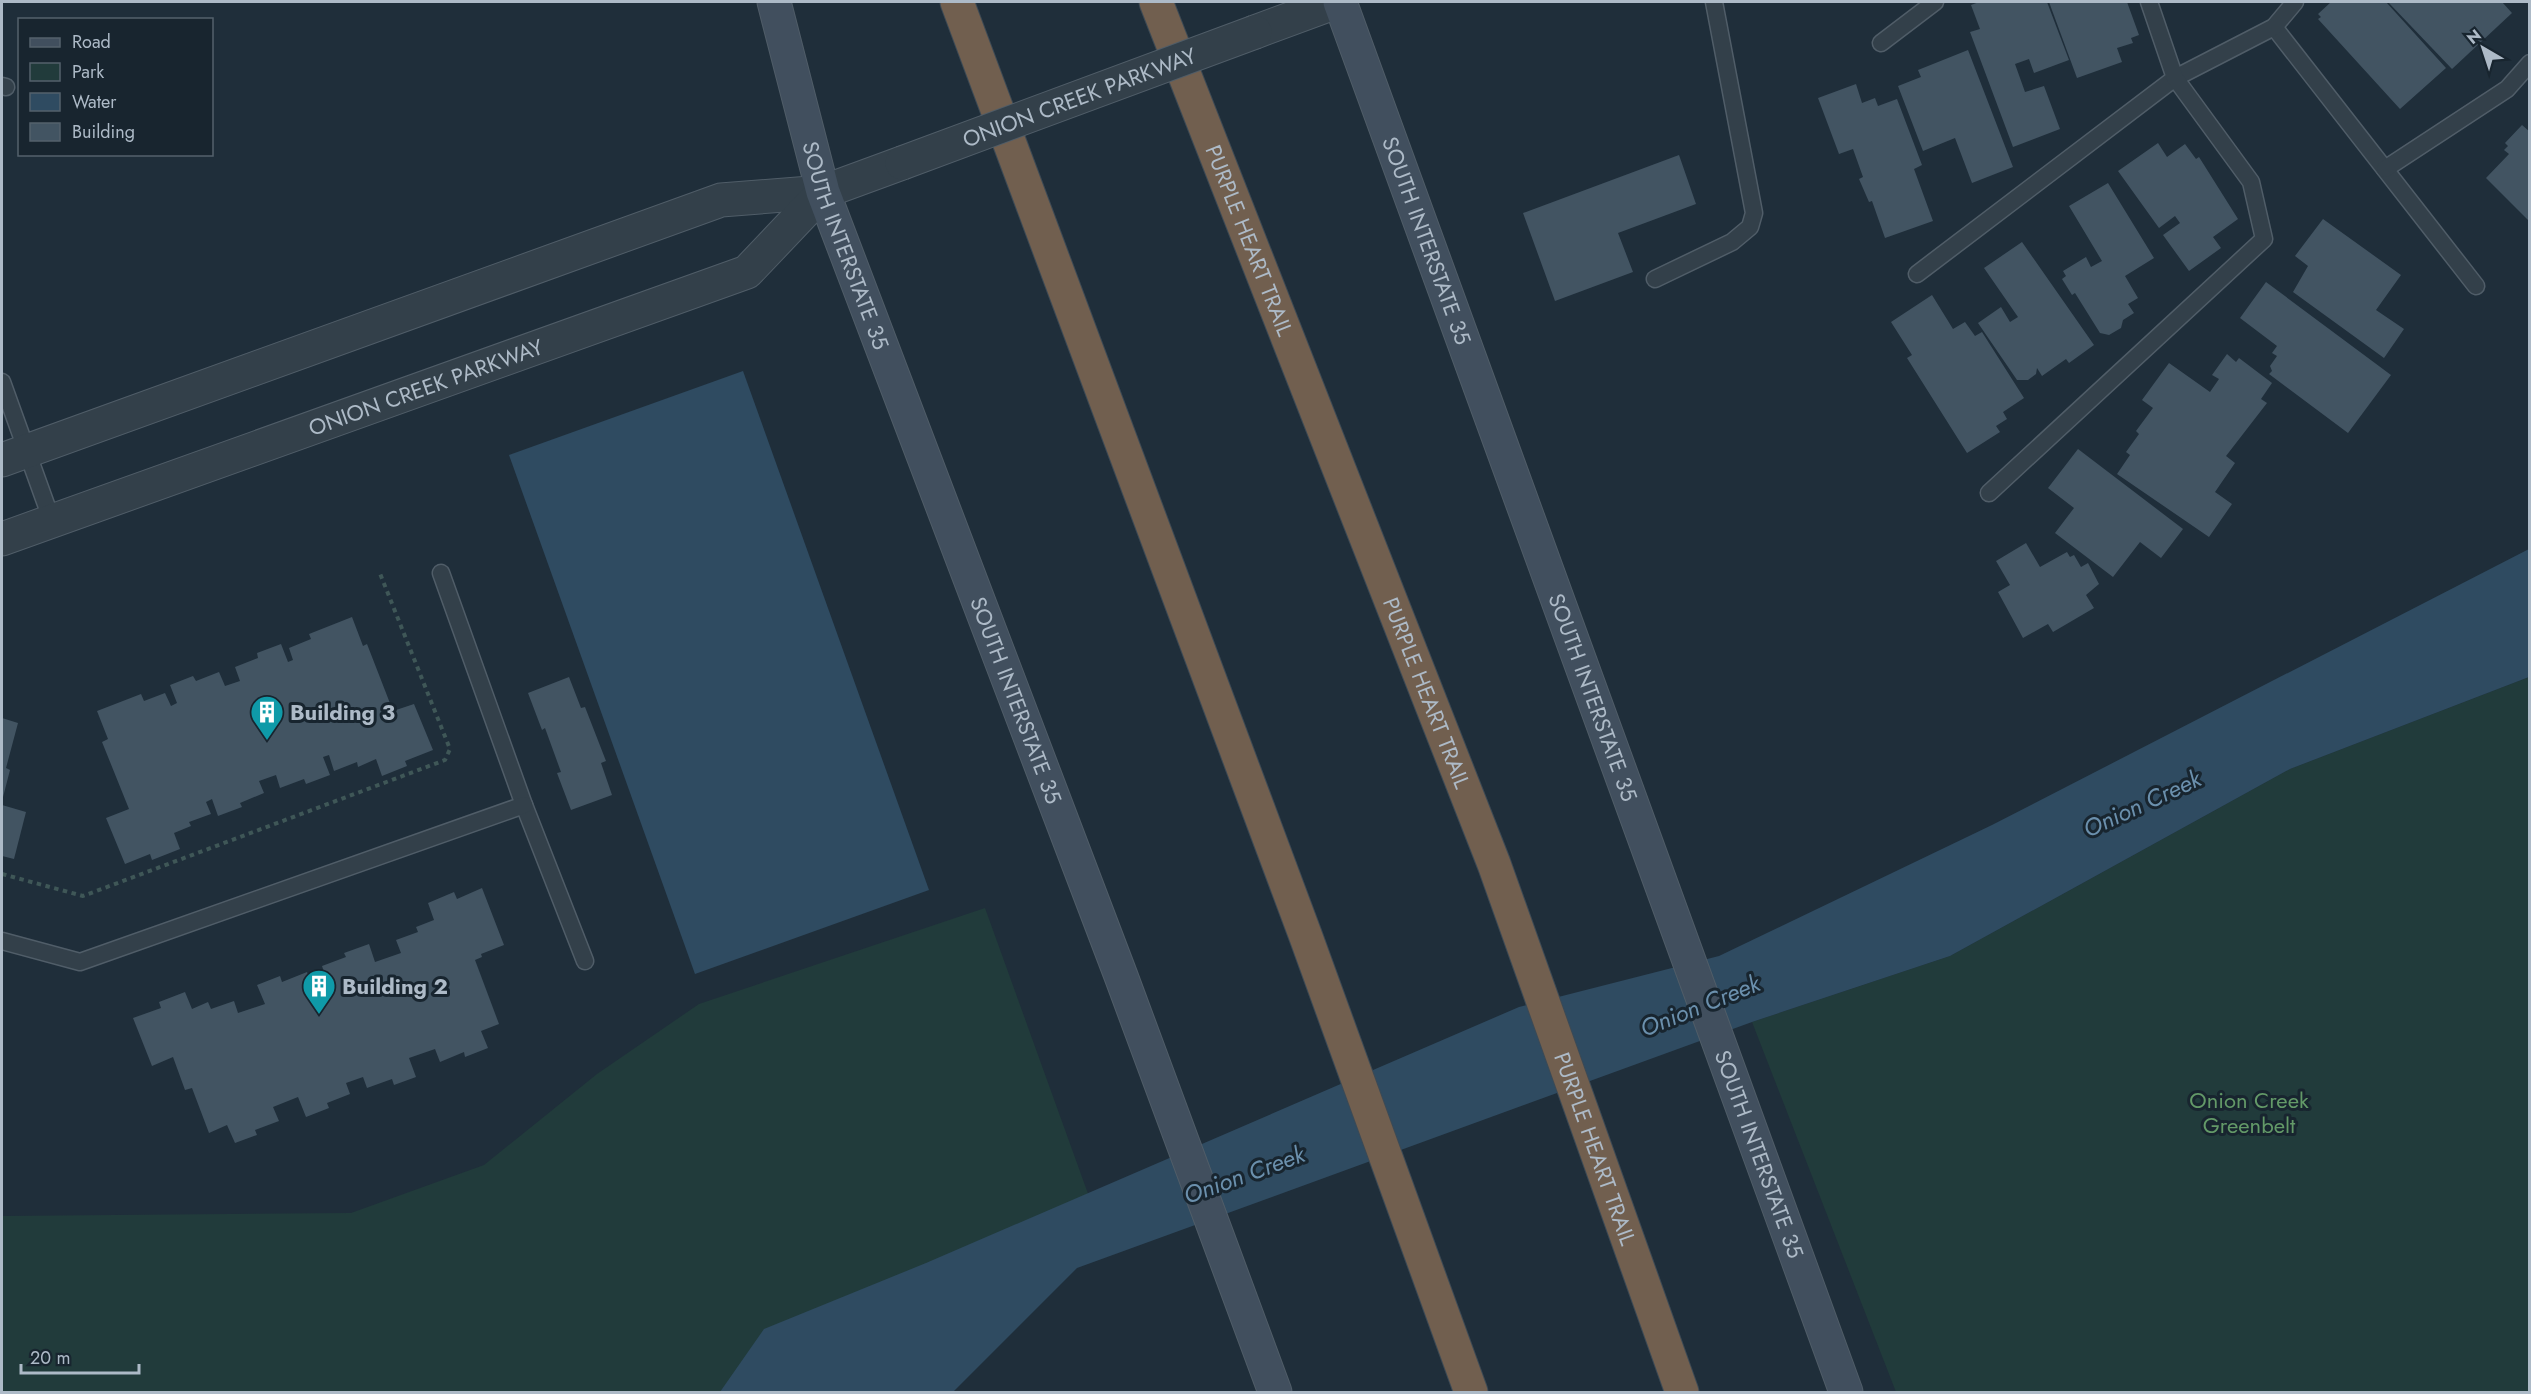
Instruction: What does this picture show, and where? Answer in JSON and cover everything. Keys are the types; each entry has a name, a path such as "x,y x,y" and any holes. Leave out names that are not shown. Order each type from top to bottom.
{"highway":[{"path":"957,2 1306,937 1471,1392"},
{"name":"PURPLE HEART TRAIL","path":"1156,2 1494,864 1682,1392"}],"main road":[{"name":"SOUTH INTERSTATE 35","path":"774,2 823,192 1121,976 1275,1392"},
{"name":"SOUTH INTERSTATE 35","path":"1338,2 1846,1392"}],"street":[{"name":"ONION CREEK PARKWAY","path":"14,456 721,200 823,192 1338,2"},
{"name":"ONION CREEK PARKWAY","path":"2,540 747,272 823,192"}],"lane":[{"path":"1655,279 1732,242 1750,227 1754,213 1733,113 1721,28 1714,2"},
{"path":"1881,43 1935,2"},
{"path":"1989,494 2264,239 2251,182 2175,78 2150,2"},
{"path":"1917,274 2175,78 2274,27 2295,2"},
{"path":"2274,27 2475,286"},
{"path":"2385,169 2507,89 2529,63"},
{"path":"2,382 14,456 52,521"},
{"path":"441,573 524,805 585,961"},
{"path":"2,940 80,962 524,805"}],"path":[{"path":"2,874 83,896 446,760 450,749 379,571"}],"green space":[{"name":"Onion Creek Greenbelt","path":"2529,677 2529,1392 1896,1392 1752,1022 1950,956 2290,769"},
{"path":"985,908 1091,1202 788,1392 2,1392 2,1216 351,1213 484,1165 597,1074 699,1004"}],"water":[{"path":"743,371 929,890 695,974 509,455"},
{"name":"Onion Creek","path":"2529,549 2529,677 2290,769 1950,956 1752,1022 1077,1268 953,1392 720,1392 764,1329 926,1263 1519,1007 1719,956 1992,825"}],"building":[{"path":"1979,2 2047,2 2069,60 2034,73 2029,59 2015,64 2025,92 2044,86 2060,129 2013,147 1970,32 1980,29 1971,5"},
{"path":"2049,2 2127,2 2139,35 2131,38 2133,43 2117,48 2122,62 2077,78"},
{"path":"2331,2 2386,2 2446,68 2400,109 2318,19 2321,17 2318,14"},
{"path":"2388,2 2502,2 2512,13 2452,69"},
{"path":"1968,50 2013,167 1972,183 1955,138 1923,151 1898,86 1921,77 1918,70"},
{"path":"1856,84 1862,103 1875,98 1878,106 1897,99 1922,165 1914,169 1933,221 1885,238 1872,201 1869,202 1859,179 1863,177 1853,149 1839,154 1818,98"},
{"path":"2522,125 2530,132 2530,222 2486,178 2509,154 2504,150 2508,146 2505,143"},
{"path":"2158,143 2167,157 2185,144 2196,159 2199,157 2238,219 2213,237 2221,248 2189,271 2163,235 2180,223 2175,216 2159,228 2118,171"},
{"path":"1679,155 1696,204 1618,233 1633,272 1555,301 1523,213"},
{"path":"2108,183 2154,258 2125,276 2138,298 2128,304 2134,313 2123,320 2121,328 2109,335 2100,333 2075,293 2072,295 2062,279 2066,276 2063,271 2086,257 2091,267 2102,261 2069,206"},
{"path":"2323,219 2401,275 2376,310 2404,329 2384,358 2293,292 2308,266 2295,256"},
{"path":"2022,242 2094,345 2069,363 2066,359 2042,376 2037,368 2036,374 2028,380 2017,380 1978,323 2001,307 2010,322 2018,317 1984,268"},
{"path":"2266,282 2391,375 2348,433 2269,374 2272,371 2270,366 2277,356 2272,353 2277,346 2240,318"},
{"path":"1932,295 1953,329 1965,322 1975,336 1982,332 2024,398 2003,412 2007,419 1996,426 2000,432 1967,453 1907,358 1912,355 1891,322"},
{"path":"2227,354 2236,362 2239,358 2272,383 2261,399 2267,403 2226,456 2235,463 2215,492 2232,504 2209,537 2117,474 2130,455 2126,452 2139,434 2136,431 2153,408 2142,400 2169,363 2210,392 2219,379 2212,375"},
{"path":"2078,449 2183,529 2161,558 2140,542 2113,577 2055,533 2074,508 2048,488"},
{"path":"2026,543 2040,567 2067,552 2070,557 2074,555 2081,567 2088,563 2099,584 2086,595 2094,608 2053,632 2048,624 2023,638 1998,592 2010,585 1996,561"},
{"name":"Building 3","path":"352,617 363,646 367,644 393,711 414,704 433,750 405,761 407,766 382,776 376,759 358,767 357,762 334,771 329,755 323,757 330,775 306,784 304,779 280,788 276,775 259,781 264,793 240,803 242,807 218,816 212,799 206,802 211,814 189,822 191,826 174,833 180,849 152,860 150,854 125,864 106,818 129,809 102,742 108,739 97,711 141,694 144,701 165,693 171,706 177,703 170,685 193,676 196,681 219,672 225,686 240,681 235,667 258,658 257,653 281,644 288,662 293,660 289,648 311,639 309,634"},
{"path":"569,677 581,708 585,707 606,761 601,763 612,795 571,810 557,773 561,772 545,728 542,730 528,693"},
{"path":"2,718 18,723 6,768 10,770 2,801"},
{"path":"2,805 26,812 14,859 2,856"},
{"name":"Building 2","path":"482,888 504,945 481,954 482,957 475,960 499,1024 481,1031 488,1048 465,1057 464,1052 440,1062 435,1049 409,1058 416,1077 394,1085 392,1079 367,1088 363,1077 346,1083 350,1094 327,1103 329,1108 306,1117 298,1097 273,1107 279,1121 255,1130 257,1135 235,1143 227,1125 209,1133 192,1088 185,1090 173,1057 152,1066 133,1018 161,1008 159,1002 185,992 192,1009 208,1002 211,1009 234,1001 238,1013 265,1004 257,985 280,976 282,982 307,972 313,987 327,981 322,966 346,957 344,953 369,944 375,962 401,953 396,940 418,932 416,927 434,920 428,903 454,892 457,899"}],"place":[{"name":"Building 3","path":"267,741"},
{"name":"Building 2","path":"319,1015"}]}
